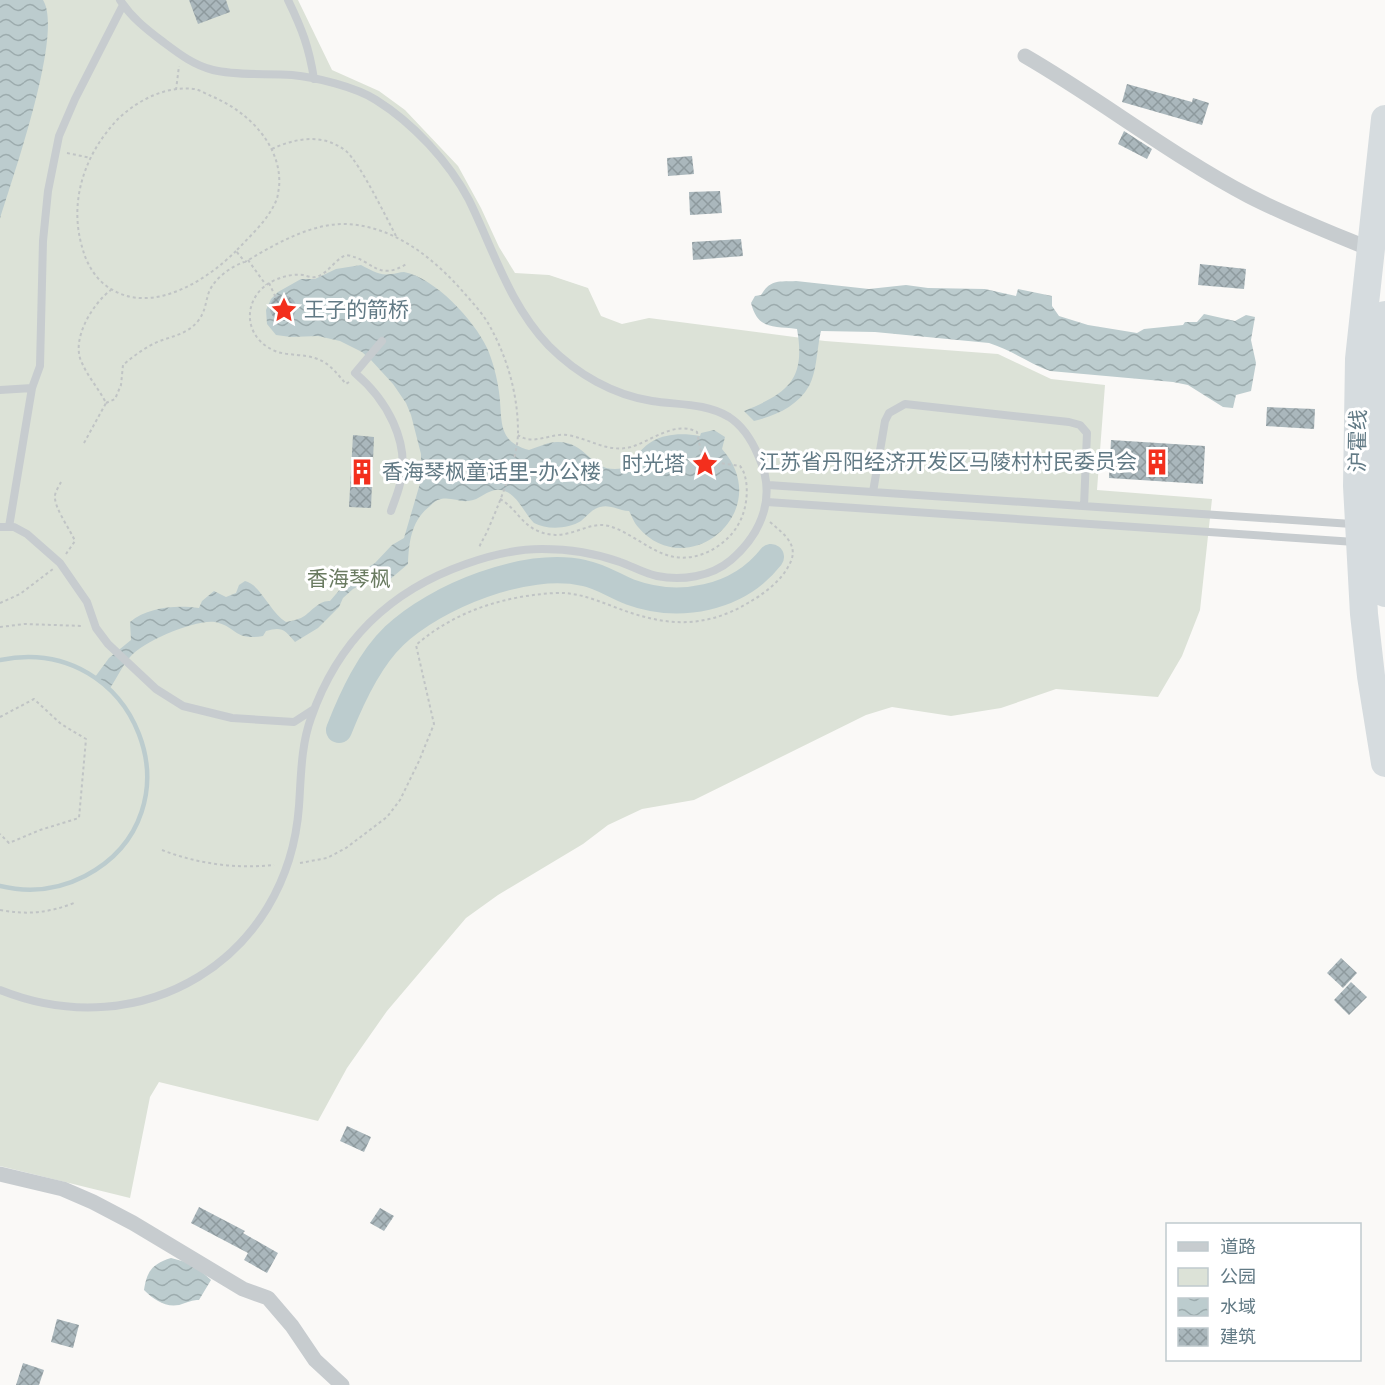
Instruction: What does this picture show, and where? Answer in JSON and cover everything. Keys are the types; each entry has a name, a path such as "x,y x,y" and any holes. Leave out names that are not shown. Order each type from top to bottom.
{"highway":[{"name":"沪霍线","path":"1385,119 1359,359 1358,486 1385,593"},
{"name":"沪霍线","path":"1385,315 1380,361 1378,486 1364,614 1385,763"}],"street":[{"path":"1025,56 1071,82 1130,125 1248,195 1304,222 1370,249"},
{"path":"0,1174 63,1189 93,1202 133,1223 243,1289 268,1298 292,1326 315,1360 342,1385"}],"lane":[{"path":"288,0 310,50 314,79"},
{"path":"0,990 28,1000 63,1007 89,1009 141,1002 187,985 207,972 240,943 256,926 270,905 288,866 297,824 305,740 315,708 339,660 372,618 416,586 442,572 514,551 557,550 604,556 661,577 694,577 722,567 748,543 759,527 763,516 768,485 765,470 751,440 728,417 696,406 644,399 614,389 581,373 552,348 514,299 457,179 408,125 371,96 292,75 215,71 183,57 150,33 122,2 59,136 48,191 42,241 40,366 32,388 9,527"},
{"path":"382,340 355,373 373,390 388,411 399,443 402,460 401,483 391,511"},
{"path":"0,390 32,388"},
{"path":"873,492 885,421 889,412 905,404 1080,425 1087,433 1088,446 1084,506"},
{"path":"768,485 1084,506 1371,534"},
{"path":"767,502 1371,534"},
{"path":"0,526 14,527 27,534 60,563 87,602 95,624 108,644 156,689 183,706 232,718 294,722 315,708"}],"path":[{"path":"176,90 179,65 183,57"},
{"path":"195,89 237,110 255,125 272,149 277,160 280,179 277,200 265,218 219,268 196,282 158,297 134,298 111,289 96,276 85,258 79,237 76,217 78,197 90,158 105,134 132,107 150,96 176,90 195,89"},
{"path":"272,149 291,140 311,138 330,143 346,151 364,178 397,238"},
{"path":"56,150 90,158"},
{"path":"84,443 106,403 114,399 122,385 123,365 137,353 184,333 198,322 206,308 208,293 218,278 230,269 290,238 317,228 329,225 356,225 372,228 397,238 422,252 458,286 487,321 511,375 518,435 512,464 500,499 479,546 478,560"},
{"path":"236,251 267,284 276,298"},
{"path":"346,384 329,363 316,357 272,350 262,343 250,325 249,313 253,303 267,284 291,275 318,276 346,255 357,257 372,267 385,271 408,263"},
{"path":"106,403 81,362 79,352 80,337 85,322 100,297 111,289"},
{"path":"500,499 506,502 523,523 539,532 561,536 605,525 617,528 670,556 701,555 714,549 735,529 743,514 747,483 744,471 740,465 707,461 702,457 697,432 691,428 669,430 632,446 616,449 601,447 568,435 548,436 532,441 518,435"},
{"path":"162,850 201,863 244,867 279,864 288,866 327,858 346,848 387,817 400,800 434,724 416,645 425,637 466,612 489,604 510,598 556,593 572,593 590,598 654,621 696,622 729,614 758,597 789,567 793,552 791,542 763,516"},
{"path":"0,627 24,624 78,627 95,624"},
{"path":"0,717 34,699 61,724 86,739 79,818 40,830 9,843 0,834"},
{"path":"0,909 20,914 43,913 74,903"}],"green space":[{"name":"香海琴枫","path":"0,0 298,0 332,70 379,91 405,110 458,166 499,247 515,273 549,275 588,288 601,316 622,324 649,318 825,341 998,354 1051,379 1105,385 1097,490 1212,499 1200,610 1182,656 1158,697 1056,689 1001,708 951,716 892,707 866,715 694,800 642,809 608,825 583,844 498,895 466,918 387,1011 347,1068 318,1121 159,1082 150,1097 130,1198 0,1166"}],"water":[{"path":"0,0 43,0 48,17 47,43 34,107 0,219"},
{"path":"361,265 383,274 404,272 416,276 440,291 463,313 481,337 489,353 497,381 503,428 511,441 518,446 529,450 554,442 568,443 599,464 617,469 631,466 644,448 660,438 679,434 700,436 701,433 714,430 725,437 722,449 736,473 739,496 733,516 719,533 701,544 680,548 658,543 638,527 629,511 611,507 597,508 581,521 570,526 551,528 534,523 515,498 501,490 491,491 468,501 439,499 424,512 415,525 410,540 408,564 382,586 369,581 353,589 318,628 295,642 280,629 266,631 263,636 253,637 241,635 215,622 196,624 170,632 146,644 127,661 110,688 95,677 109,658 131,640 130,622 137,617 163,608 199,608 202,601 214,591 226,597 236,593 239,585 245,581 255,587 286,622 297,619 322,603 330,601 348,580 375,563 392,545 404,538 421,480 421,454 406,403 393,384 362,352 340,341 318,336 276,335 267,324 266,310 271,299 278,292 301,279 315,279 336,269"},
{"path":"796,281 869,289 906,285 928,288 985,289 1016,296 1018,289 1052,296 1052,306 1059,316 1088,325 1137,333 1144,329 1197,322 1204,314 1235,321 1246,315 1255,317 1251,340 1256,363 1251,391 1236,395 1233,408 1223,407 1188,385 1050,371 989,343 875,332 821,331 814,374 804,393 785,409 754,421 744,411 772,398 790,382 796,373 799,361 799,346 797,329 774,327 762,322 754,312 751,303 755,296 761,295 772,284"},
{"path":"171,1258 193,1264 211,1280 199,1300 168,1305 153,1298 144,1290 152,1269"}],"building":[{"path":"189,0 226,0 230,12 198,24"},
{"path":"1127,84 1192,102 1193,98 1209,103 1202,125 1122,102"},
{"path":"1124,131 1152,149 1147,159 1118,144"},
{"path":"692,156 694,174 668,176 667,158"},
{"path":"720,191 722,213 690,215 689,192"},
{"path":"741,239 743,256 693,260 692,242"},
{"path":"1200,264 1246,269 1244,289 1198,285"},
{"path":"283,295 292,299 296,308 292,317 283,321 274,317 270,308 274,299"},
{"path":"1267,407 1315,409 1314,429 1266,426"},
{"name":"香海琴枫童话里-办公楼","path":"353,435 374,437 371,508 349,507"},
{"name":"江苏省丹阳经济开发区马陵村村民委员会","path":"1111,440 1205,446 1203,484 1109,478"},
{"path":"1341,958 1357,973 1343,988 1327,973"},
{"path":"1351,982 1367,997 1349,1015 1334,1000"},
{"path":"347,1126 371,1137 364,1152 340,1141"},
{"path":"199,1207 245,1231 243,1233 278,1253 267,1273 244,1260 248,1253 191,1223"},
{"path":"380,1208 394,1216 384,1231 370,1223"},
{"path":"57,1319 79,1325 73,1348 51,1342"},
{"path":"23,1363 44,1370 39,1385 16,1385"}],"waterway":[{"path":"339,730 369,668 385,646 412,621 457,595 509,577 561,570 590,574 630,592 649,597 687,600 706,597 742,583 771,557"},
{"path":"0,660 48,659 88,673 119,699 139,734 147,773 142,812 121,847 85,876 75,881 43,889 0,886"}],"place":[{"name":"王子的箭桥","path":"284,310"},
{"name":"江苏省丹阳经济开发区马陵村村民委员会","path":"1157,462"},
{"name":"时光塔","path":"705,464"},
{"name":"香海琴枫童话里-办公楼","path":"362,472"}]}
